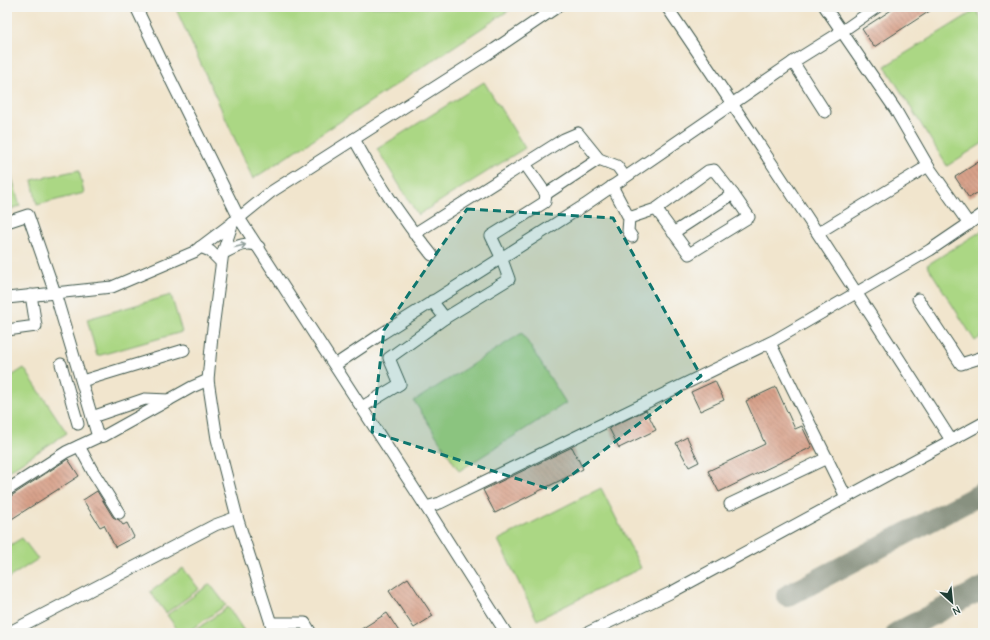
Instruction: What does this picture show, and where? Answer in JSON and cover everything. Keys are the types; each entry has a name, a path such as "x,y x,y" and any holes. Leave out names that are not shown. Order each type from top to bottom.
{"lane":[{"path":"136,7 236,220 259,247 506,633"},
{"path":"7,298 112,287 194,252 271,192 495,49 557,7"},
{"path":"667,7 818,233 951,440"},
{"path":"825,7 895,109 928,166 969,224"},
{"path":"335,365 612,186 793,62 842,32 877,7"},
{"path":"793,62 825,112"},
{"path":"414,234 564,139 578,133 599,159 617,166 625,177"},
{"path":"354,139 372,172 414,234 432,255"},
{"path":"546,194 599,159"},
{"path":"362,407 400,384 389,358 445,318 509,279 502,257 492,236 545,202 546,194 525,164"},
{"path":"818,233 928,166"},
{"path":"629,218 656,209 708,171 714,170 749,217 689,254 656,209"},
{"path":"612,186 629,218 628,231 632,237"},
{"path":"673,233 733,194"},
{"path":"426,507 440,503 770,343 930,250 983,214"},
{"path":"7,222 28,215 55,293 98,437"},
{"path":"236,220 222,258 208,380 217,439 237,517 272,628 305,623 311,633"},
{"path":"222,258 238,245 255,244 259,247"},
{"path":"200,247 222,258"},
{"path":"7,330 36,326 32,295"},
{"path":"918,298 961,364 983,357"},
{"path":"432,301 445,318"},
{"path":"770,343 846,497"},
{"path":"82,381 184,350"},
{"path":"61,364 78,424"},
{"path":"7,490 66,452 98,437 104,436 192,387 208,380"},
{"path":"70,398 86,393"},
{"path":"92,417 145,399 169,400"},
{"path":"587,633 672,592 983,423"},
{"path":"79,446 119,513"},
{"path":"730,504 827,458"},
{"path":"8,633 215,525 237,517"}],"highlighted area":[{"path":"467,209 613,218 701,376 552,490 372,432 384,330"}],"green space":[{"path":"175,7 514,7 253,179"},
{"path":"976,10 983,21 983,143 947,166 885,66"},
{"path":"484,82 525,148 418,215 377,149"},
{"path":"7,160 20,206 7,210"},
{"path":"79,170 84,193 37,205 32,180"},
{"path":"983,230 983,335 975,341 927,265"},
{"path":"171,295 182,332 97,356 87,319"},
{"path":"522,333 566,403 459,471 414,401"},
{"path":"24,368 67,433 7,472 7,379"},
{"path":"601,488 641,568 537,620 498,540"},
{"path":"22,538 38,559 7,579 7,547"},
{"path":"183,568 199,589 166,613 150,592"},
{"path":"210,584 226,605 186,633 180,633 167,615"},
{"path":"228,607 244,631 241,633 191,633"}],"building":[{"path":"896,7 936,7 874,47 862,29"},
{"path":"983,159 983,189 969,198 955,177"},
{"path":"715,381 724,400 700,411 691,392"},
{"path":"776,387 795,429 802,426 812,447 719,492 708,471 765,444 746,401"},
{"path":"646,410 656,430 619,448 609,428"},
{"path":"687,437 699,462 689,467 676,443"},
{"path":"572,447 583,469 495,513 483,490"},
{"path":"68,459 79,476 7,522 7,497 11,496"},
{"path":"97,491 113,517 119,520 123,525 127,523 134,537 115,547 104,525 100,527 83,500"},
{"path":"408,578 433,616 414,628 389,591"},
{"path":"387,613 400,633 355,633"}],"taxiway":[{"path":"787,596 983,493"},
{"path":"897,633 983,588"}]}
